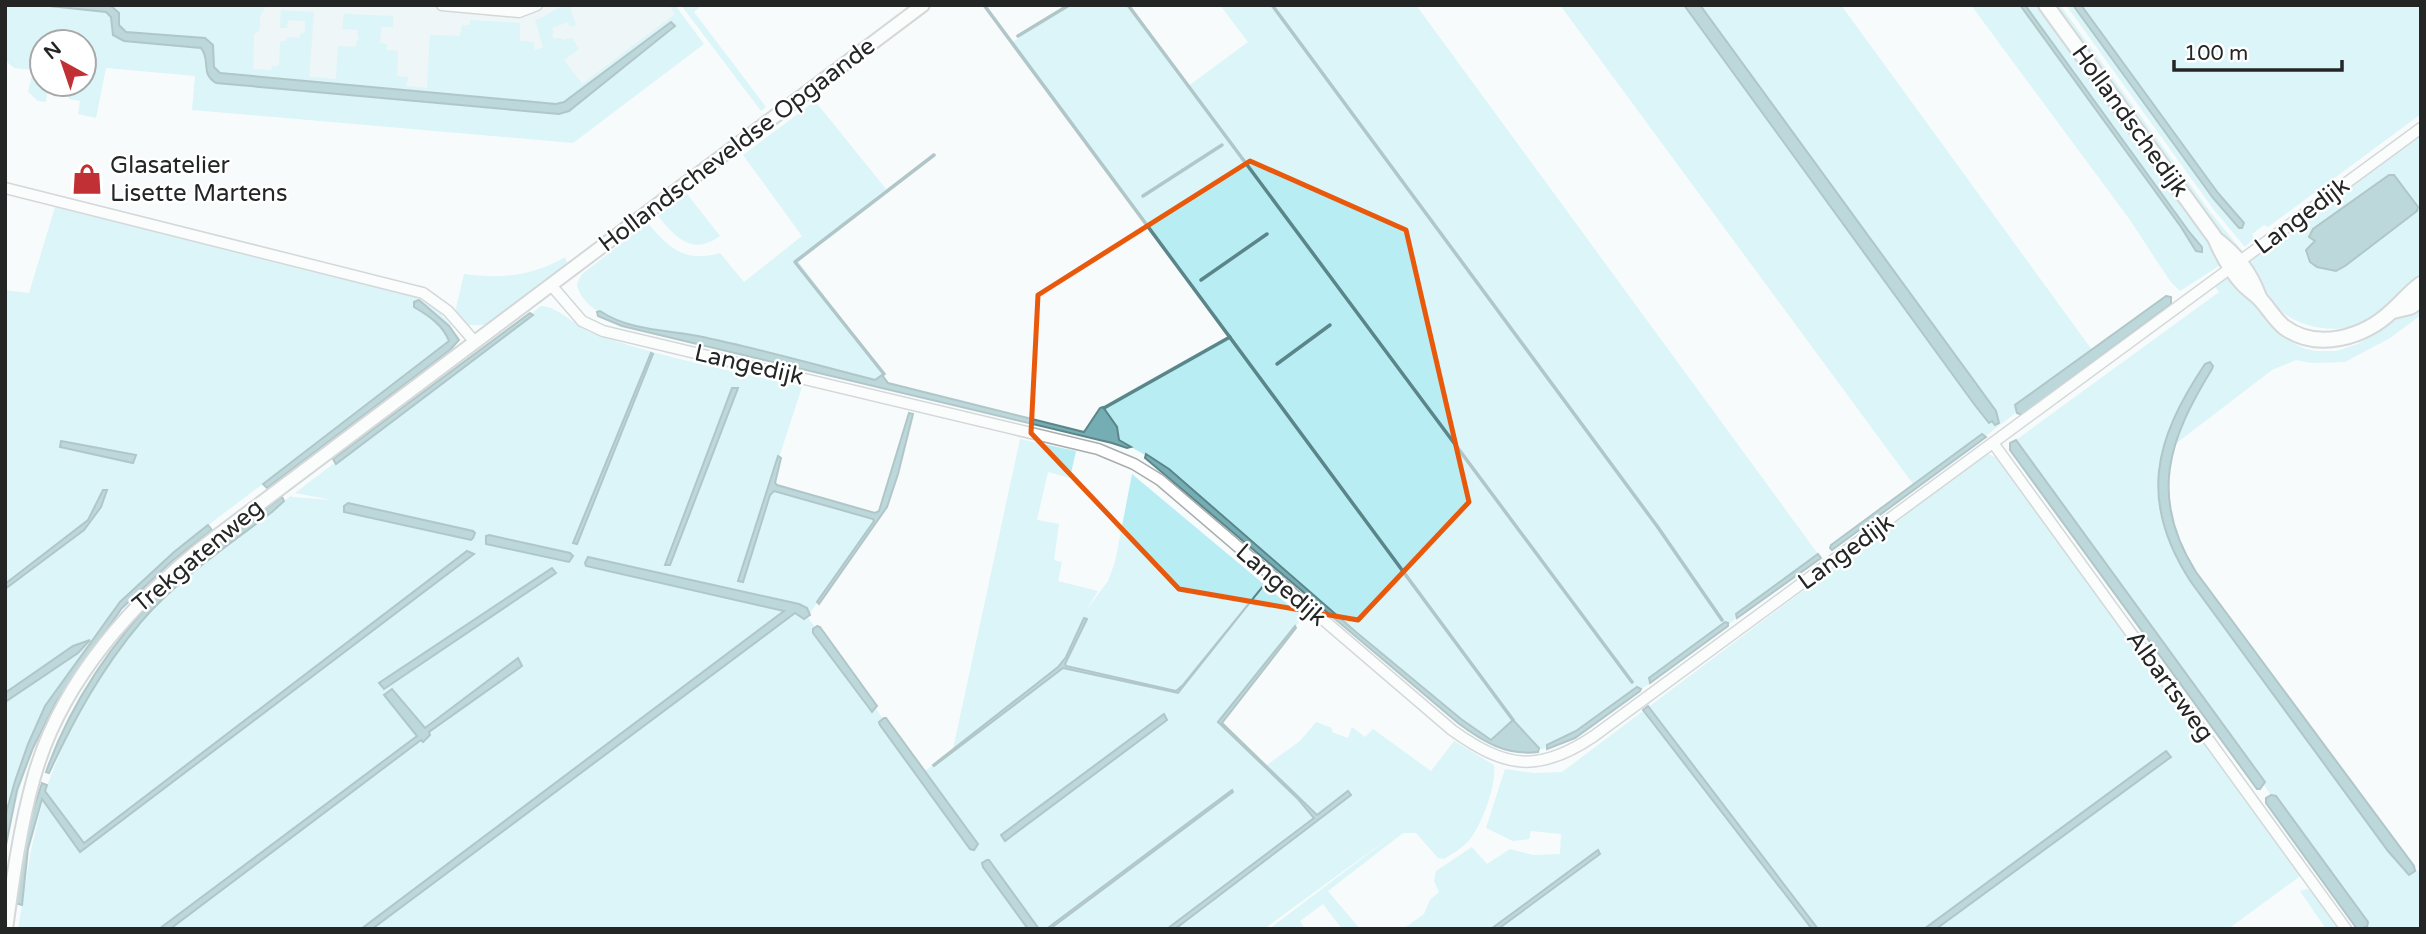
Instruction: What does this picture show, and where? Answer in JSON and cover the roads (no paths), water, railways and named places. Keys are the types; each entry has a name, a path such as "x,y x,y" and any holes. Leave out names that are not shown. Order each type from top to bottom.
{"main road":[{"name":"Hollandschedijk","path":"2046,5 2235,265 2251,277 2259,298 2284,327 2298,335 2332,341 2362,331 2393,311 2410,307 2421,300"},
{"name":"Hollandschedijk","path":"2393,311 2403,298 2421,284"}],"street":[{"path":"442,5 519,12 537,5"},
{"name":"Hollandscheveldse Opgaande","path":"551,285 923,5"},
{"name":"Langedijk","path":"551,285 582,321 603,331 1098,449 1134,464 1160,480 1452,730 1483,752 1515,761 1531,762 1551,759 1583,743 2421,128"},
{"path":"5,188 422,293 448,311 475,342 551,285"},
{"name":"Trekgatenweg","path":"6,929 16,856 34,775 52,729 76,686 117,627 183,562 475,342"},
{"name":"Albartsweg","path":"1993,443 2346,929"}],"waterway":[{"path":"984,5 1513,720"},
{"path":"1018,36 1069,5"},
{"path":"1128,5 1632,682"},
{"path":"1272,5 1657,526 1722,620"},
{"path":"1143,196 1222,145"},
{"path":"884,374 795,262 934,155"},
{"path":"1201,280 1267,234"},
{"path":"1277,364 1330,325"},
{"path":"1104,408 1230,337"}],"place":[{"name":"Glasatelier Lisette Martens","path":"87,179"}]}
